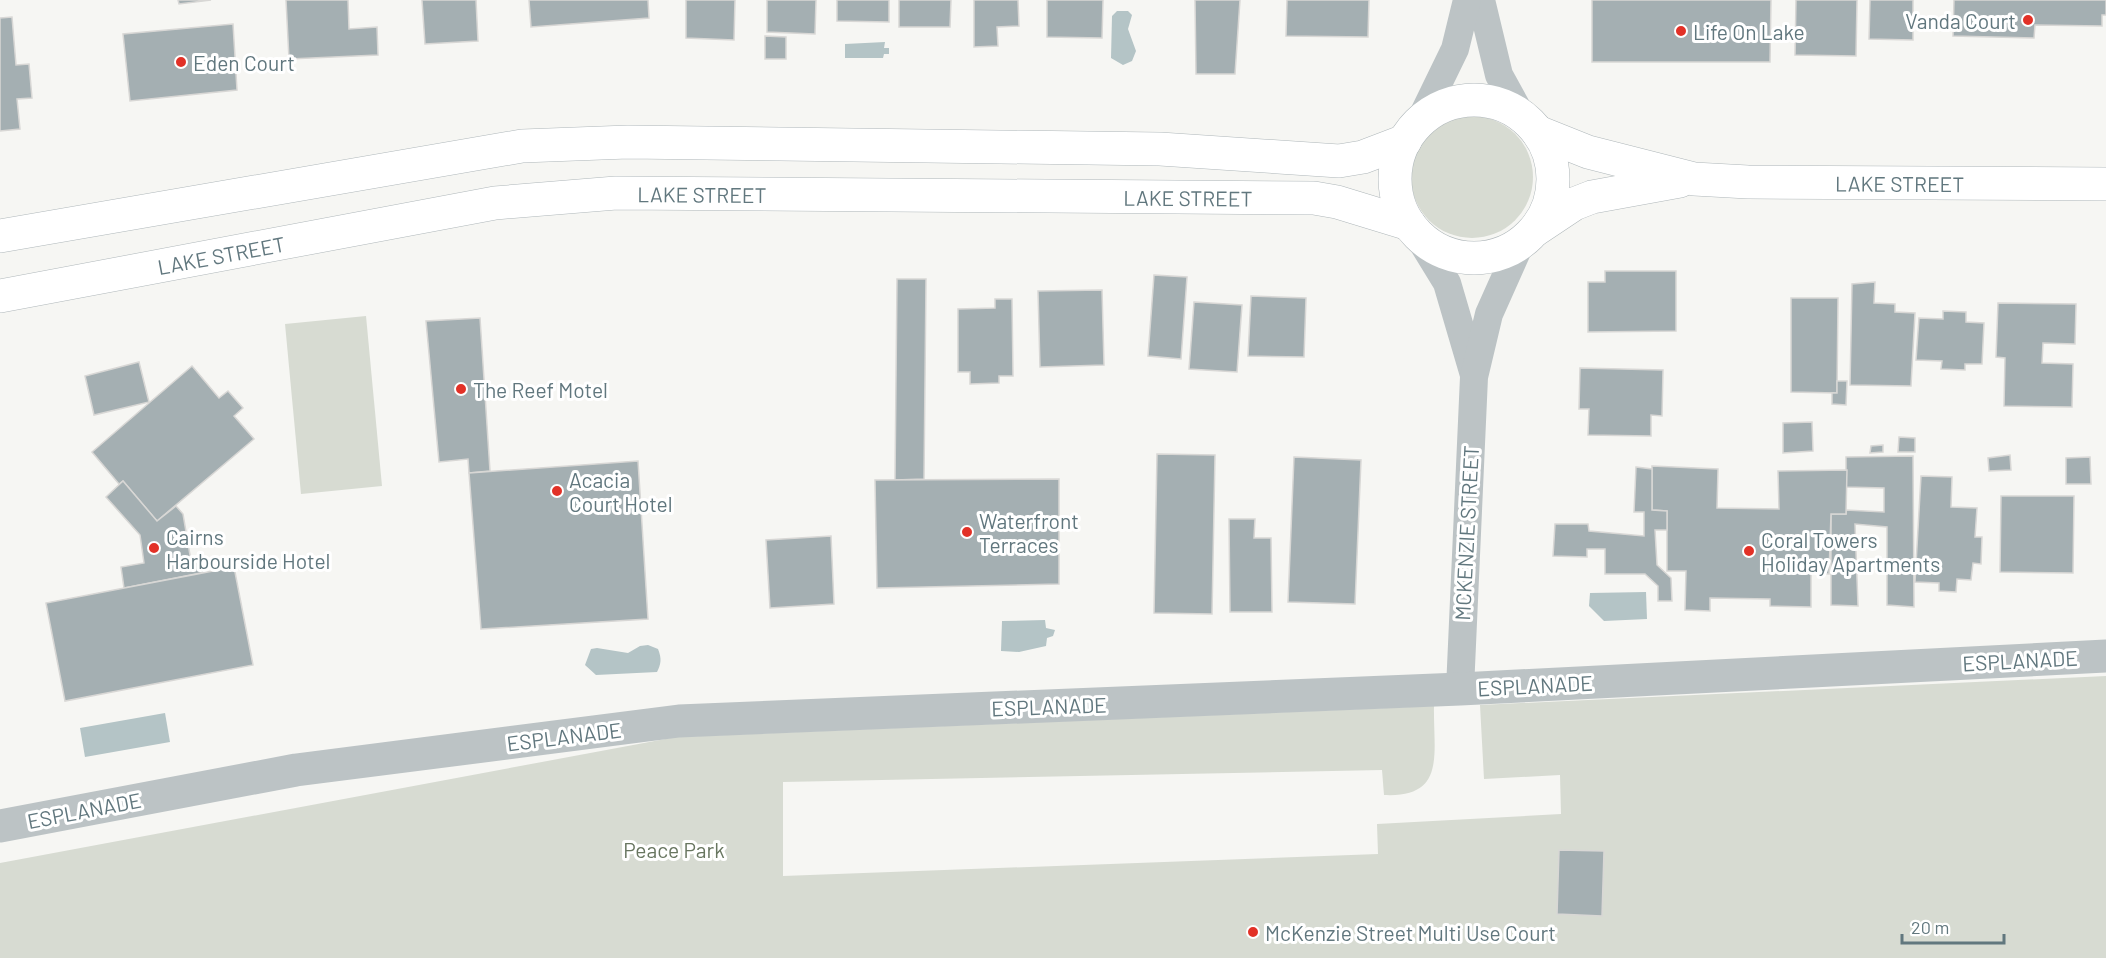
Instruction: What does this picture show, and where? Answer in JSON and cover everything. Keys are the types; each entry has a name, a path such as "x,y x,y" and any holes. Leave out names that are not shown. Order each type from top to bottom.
{"main road":[{"path":"1470,99 1496,103 1529,124 1550,156 1552,183 1546,209 1527,236 1494,255 1462,257 1437,249 1413,229 1395,189 1396,164 1412,131 1443,106 1470,99"},
{"name":"LAKE STREET","path":"1529,124 1596,154 1694,179 1748,182 2106,184"},
{"name":"LAKE STREET","path":"0,236 522,146 628,142 1168,149 1339,161 1363,157 1412,131"},
{"name":"LAKE STREET","path":"1527,236 1574,204 1592,197 1694,179"},
{"name":"LAKE STREET","path":"0,296 495,203 616,193 1314,198 1337,202 1413,229"}],"street":[{"path":"1412,131 1455,49 1467,0"},
{"path":"1481,0 1499,75 1529,124"},
{"name":"MCKENZIE STREET","path":"1413,229 1447,283 1474,377"},
{"name":"MCKENZIE STREET","path":"1460,689 1474,377 1490,314 1527,236"},
{"name":"ESPLANADE","path":"0,826 296,770 679,721 1460,689 2106,656"}],"green space":[{"path":"1472,116 1495,121 1515,134 1528,154 1533,177 1528,200 1515,220 1495,233 1472,238 1449,233 1429,220 1416,200 1411,177 1416,154 1429,134 1449,121"},
{"path":"366,316 382,486 301,494 285,324"},
{"name":"Peace Park","path":"2106,676 2106,958 0,958 0,863 676,737 1434,706 1432,769 1427,781 1418,789 1404,794 1384,795 1382,770 783,782 783,876 1378,854 1377,824 1561,814 1560,775 1484,779 1480,705","holes":["1560,850 1604,851 1602,915 1557,914"]}],"shaded area":[{"path":"1117,11 1128,11 1132,15 1128,29 1136,51 1132,61 1123,65 1111,58 1112,16"},
{"path":"885,42 884,48 889,48 889,54 884,54 883,58 845,58 845,44"},
{"path":"1646,592 1647,619 1604,621 1589,606 1590,593"},
{"path":"1045,620 1046,628 1055,630 1053,636 1047,638 1046,646 1019,652 1001,651 1002,621"},
{"path":"648,645 658,649 660,661 657,672 596,675 585,665 591,649 628,653 640,646"},
{"path":"165,713 170,742 85,757 80,728"}],"building":[{"path":"178,0 211,0 179,4"},
{"path":"286,0 348,0 349,29 377,27 378,55 289,59"},
{"path":"422,0 476,0 478,41 425,44"},
{"path":"529,0 648,0 649,18 531,27"},
{"path":"686,0 735,0 734,40 686,38"},
{"path":"767,0 816,0 815,34 767,32"},
{"path":"837,0 889,0 889,22 837,21"},
{"path":"899,0 951,0 950,27 899,27"},
{"path":"974,0 1018,0 1019,26 997,27 998,46 974,47"},
{"path":"1047,0 1103,0 1102,38 1047,37"},
{"path":"1195,0 1240,0 1235,74 1196,74"},
{"path":"1287,0 1369,0 1368,37 1286,36"},
{"name":"Life On Lake","path":"1592,0 1771,0 1770,62 1592,62"},
{"path":"1796,0 1857,0 1856,56 1795,55"},
{"path":"1870,0 1913,0 1913,40 1869,39"},
{"name":"Vanda Court","path":"1954,0 2106,0 2106,15 2102,15 2102,26 2035,25 2034,38 1953,36"},
{"path":"12,17 16,65 29,64 32,98 17,99 20,129 0,131 0,18"},
{"name":"Eden Court","path":"233,24 237,90 130,101 123,34"},
{"path":"765,36 786,37 786,59 765,59"},
{"path":"1605,271 1676,271 1676,331 1588,332 1588,282 1605,282"},
{"path":"1154,275 1187,277 1181,359 1148,356"},
{"path":"897,279 926,279 924,479 895,480"},
{"path":"1875,282 1874,303 1895,304 1895,312 1915,313 1911,386 1850,385 1852,284"},
{"path":"1102,290 1104,365 1040,367 1038,291"},
{"path":"1251,296 1306,298 1304,357 1248,356"},
{"path":"1791,298 1838,298 1837,393 1791,392"},
{"path":"995,299 1012,299 1013,376 999,376 999,383 970,384 970,372 958,372 958,309 995,308"},
{"path":"1194,302 1242,305 1237,372 1189,369"},
{"path":"1998,303 2076,304 2075,344 2043,343 2042,363 2073,364 2072,407 2004,406 2005,358 1996,357"},
{"path":"1943,311 1966,312 1966,322 1984,323 1982,364 1965,364 1965,370 1941,369 1942,361 1916,360 1919,318 1943,319"},
{"path":"480,318 490,471 469,473 468,459 439,462 426,321"},
{"path":"139,362 149,402 94,415 85,376"},
{"path":"192,366 219,398 228,391 243,408 234,416 254,439 157,521 123,481 119,484 92,452"},
{"path":"1580,368 1663,370 1662,416 1651,415 1651,436 1588,435 1589,409 1579,409"},
{"path":"1837,381 1847,381 1846,405 1832,404 1832,393 1837,393"},
{"path":"1812,422 1813,451 1783,453 1783,423"},
{"path":"1899,437 1915,438 1915,452 1898,452"},
{"path":"1883,445 1883,452 1870,453 1871,446"},
{"path":"1157,454 1215,455 1212,614 1154,613"},
{"path":"2010,455 2011,470 1989,471 1988,458"},
{"path":"1913,456 1914,607 1887,605 1887,527 1855,524 1858,606 1831,605 1831,514 1846,514 1846,510 1884,512 1884,488 1846,487 1846,457"},
{"path":"1294,457 1361,460 1355,604 1288,602"},
{"path":"2090,457 2091,484 2066,484 2066,458"},
{"path":"638,461 648,619 481,629 469,473"},
{"name":"Coral Towers Holiday Apartments","path":"1652,466 1718,469 1717,508 1779,509 1778,471 1847,470 1846,514 1831,514 1829,574 1811,573 1811,607 1770,606 1770,599 1710,598 1710,611 1685,610 1686,571 1667,571 1667,511 1652,510"},
{"path":"1636,467 1652,469 1652,510 1667,511 1667,530 1655,530 1657,565 1671,578 1672,601 1658,601 1658,586 1645,574 1605,574 1605,549 1587,549 1587,557 1553,556 1555,524 1588,524 1589,531 1644,536 1644,512 1634,512"},
{"path":"1921,476 1952,477 1951,507 1977,508 1975,537 1982,537 1981,564 1973,563 1971,580 1957,579 1956,592 1939,591 1939,583 1915,582"},
{"name":"Waterfront Terraces","path":"1059,479 1059,584 877,588 875,480"},
{"path":"123,481 157,521 176,506 183,514 191,561 204,559 206,572 124,588 121,567 144,563 140,535 106,497"},
{"path":"2001,496 2074,496 2073,573 2000,572"},
{"path":"1229,519 1255,519 1254,538 1271,538 1272,612 1230,612"},
{"path":"831,536 834,604 770,608 766,540"},
{"path":"234,567 253,665 65,701 46,603"},
{"path":"1559,850 1604,851 1602,916 1557,914"}],"place":[{"name":"Vanda Court","path":"2028,20"},
{"name":"Life On Lake","path":"1681,31"},
{"name":"Eden Court","path":"181,62"},
{"name":"The Reef Motel","path":"461,389"},
{"name":"Acacia Court Hotel","path":"557,491"},
{"name":"Waterfront Terraces","path":"967,532"},
{"name":"Cairns Harbourside Hotel","path":"154,548"},
{"name":"Coral Towers Holiday Apartments","path":"1749,551"},
{"name":"McKenzie Street Multi Use Court","path":"1253,932"}]}
